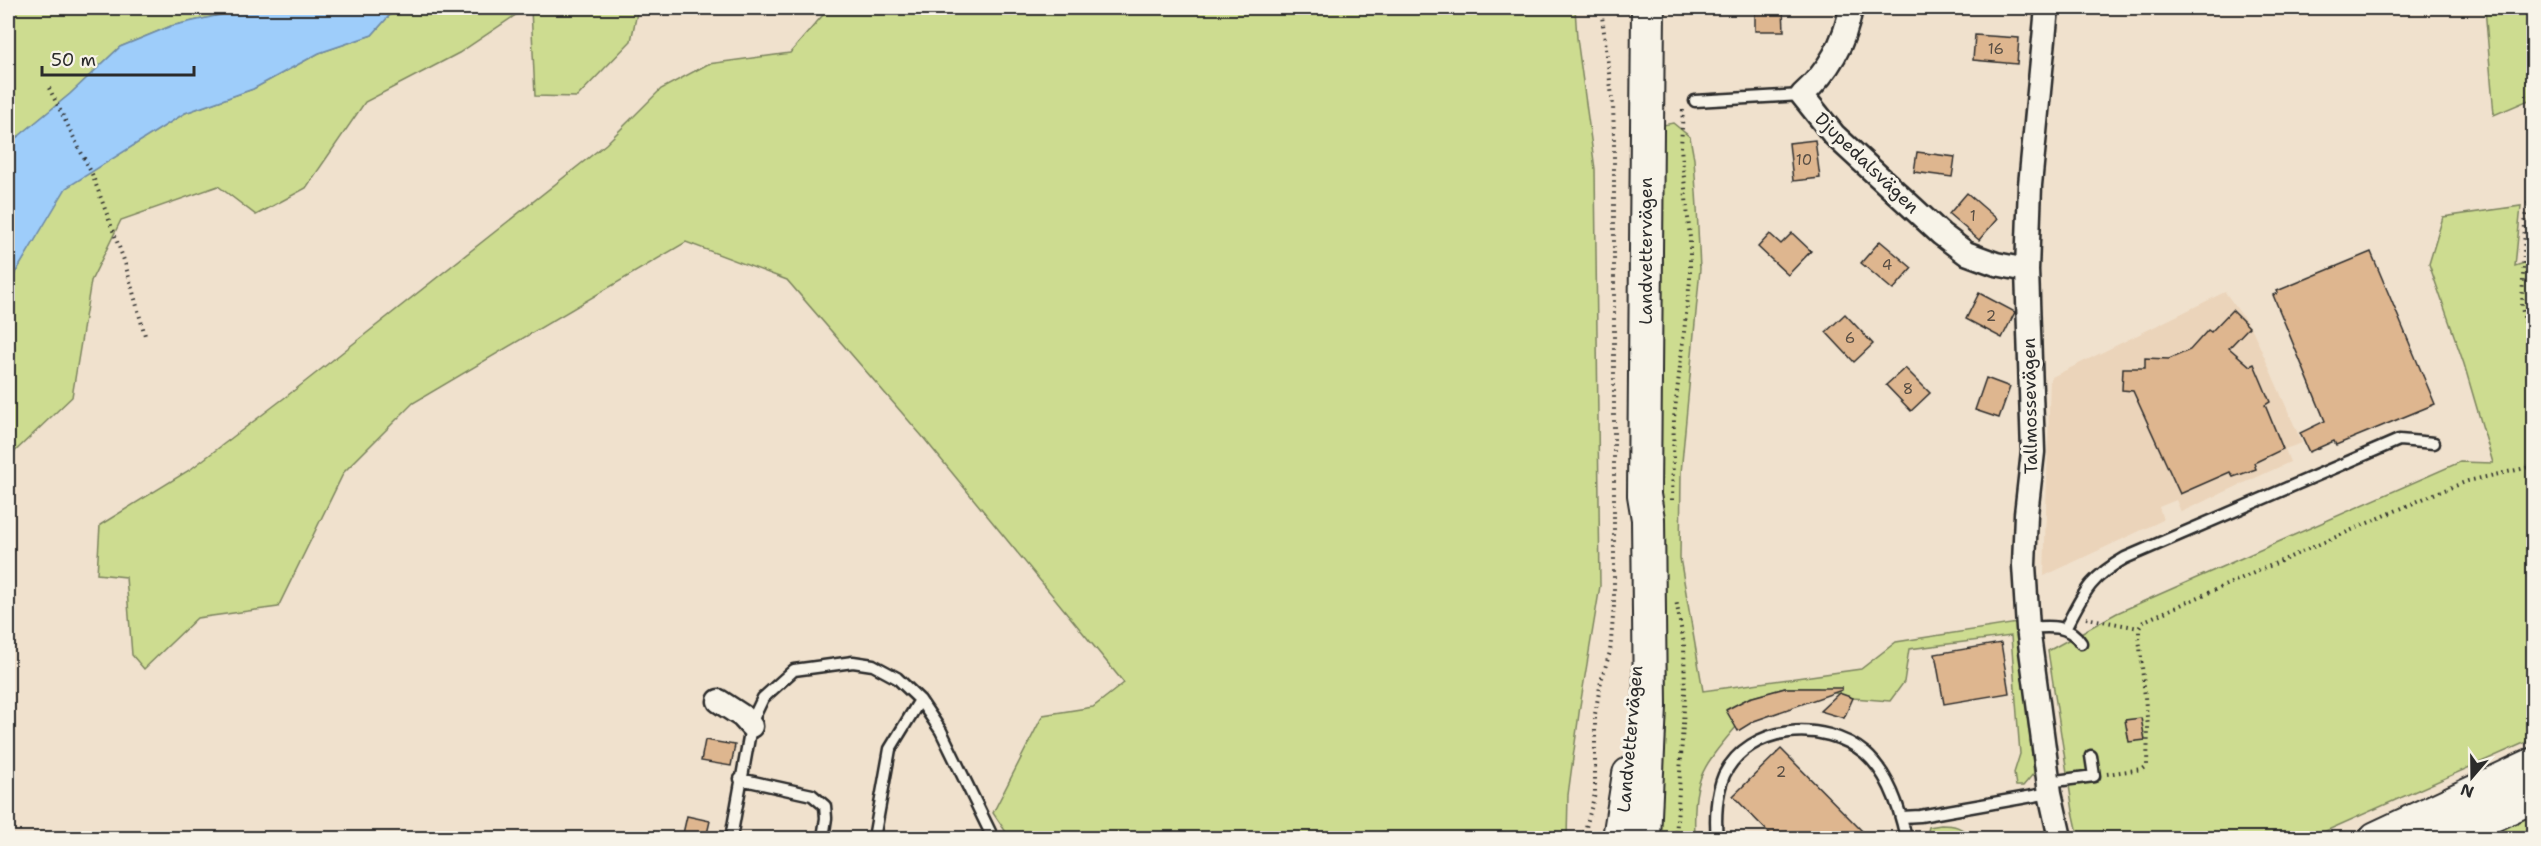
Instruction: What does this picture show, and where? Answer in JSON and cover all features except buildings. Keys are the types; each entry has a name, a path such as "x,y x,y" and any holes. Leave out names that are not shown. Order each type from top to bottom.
{"street":[{"name":"Landvettervägen","path":"1644,838 1650,706 1648,519 1644,495 1648,8"},
{"name":"Djupedalsvägen","path":"1851,8 1846,31 1834,57 1817,82 1802,95 1834,135 1941,234 1966,253 1996,264 2027,270"},
{"name":"Tallmossevägen","path":"2047,8 2030,185 2027,270 2033,452 2024,537 2028,628 2049,787 2060,838"},
{"name":"Landvettervägen","path":"1619,838 1626,801 1635,695 1638,519 1644,495"},
{"path":"719,701 742,716 751,726"},
{"path":"2376,838 2534,764"},
{"path":"2444,838 2534,796"}],"lane":[{"path":"1695,100 1802,95"},
{"path":"2064,628 2091,582 2103,571 2125,558 2399,440 2434,443"},
{"path":"2028,628 2052,625 2064,628 2076,635 2081,643"},
{"path":"730,838 751,726 763,698 793,667 853,662 873,665 897,678 920,700 941,731 993,838"},
{"path":"874,838 890,749 920,700"},
{"path":"1717,838 1715,820 1724,775 1738,757 1757,742 1778,734 1801,730 1824,732 1846,740 1865,753 1880,771 1902,817 1906,838"},
{"path":"1902,817 1920,816 2049,787 2096,781 2091,756"},
{"path":"740,779 812,795 825,806 823,838"}],"path":[{"path":"1583,838 1595,794 1595,714 1601,681 1610,652 1614,606 1614,135 1613,105 1601,8"},
{"path":"49,88 92,174 125,263 146,339"},
{"path":"1672,511 1674,418 1690,280 1690,238 1681,128 1682,108 1685,103 1695,100"},
{"path":"2534,172 2525,223 2522,307 2534,367"},
{"path":"2096,781 2142,769 2147,765 2148,727 2139,628 2144,621 2434,494 2468,481 2534,466"},
{"path":"1675,594 1684,644 1685,692 1676,838"},
{"path":"2072,615 2139,628"}],"shaded area":[{"path":"2225,292 2253,331 2302,443 2285,449 2290,462 2181,512 2176,500 2159,507 2163,520 2044,576 2050,378"}],"green space":[{"path":"8,8 236,8 220,15 171,26 120,47 70,94 8,143"},
{"path":"396,8 428,13 451,8 526,8 459,53 365,102 306,188 256,215 218,186 121,220 91,281 72,397 8,458 8,282 65,188 185,113 253,89 319,53 372,35"},
{"path":"531,8 638,8 631,41 577,97 535,96"},
{"path":"829,8 1575,8 1595,169 1600,586 1568,795 1567,838 1010,838 993,813 1043,715 1093,707 1124,683 922,436 787,280 686,242 413,403 344,472 278,607 197,618 144,669 132,655 126,577 97,574 100,525 191,469 296,389 606,144 661,89 708,64 790,53"},
{"path":"2485,8 2533,8 2534,78 2529,100 2494,115"},
{"path":"1673,123 1690,137 1694,159 1697,208 1700,269 1681,473 1680,558 1703,691 1861,669 1896,642 2017,623 2034,773 2023,786 2016,786 2014,773 2020,754 2011,636 1909,649 1904,682 1890,701 1853,698 1817,688 1785,688 1749,698 1727,709 1736,727 1714,754 1701,777 1695,803 1695,838 1659,838 1654,380 1663,125"},
{"path":"2521,206 2515,266 2534,260 2533,739 2310,838 2079,838 2048,651 2117,613 2460,462 2493,463 2464,364 2429,264 2443,217"},
{"path":"2533,810 2533,834 2525,838 2475,838"},
{"path":"1941,825 1958,827 1972,838 1926,838 1929,827"}],"water":[{"path":"236,8 396,8 372,35 319,53 253,89 185,113 66,188 8,282 8,143 70,94 120,47 171,26 220,15"}]}
